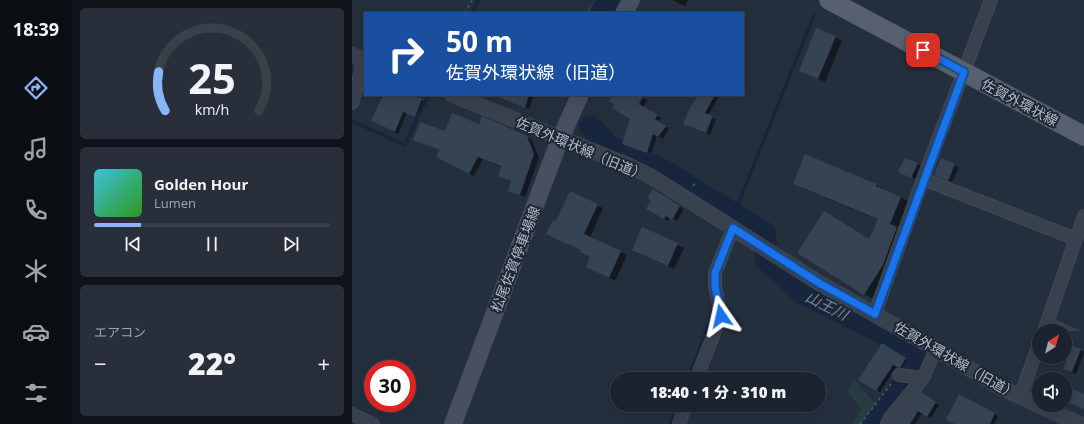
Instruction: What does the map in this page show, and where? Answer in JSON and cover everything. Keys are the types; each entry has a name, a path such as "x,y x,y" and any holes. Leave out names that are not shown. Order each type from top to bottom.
{"main road":[{"path":"625,12 632,0"},
{"name":"佐賀外環状線","path":"828,0 1084,136"},
{"name":"松尾佐賀停車場線","path":"453,424 560,139 580,96"}],"street":[{"path":"875,314 923,179 991,0"},
{"path":"352,103 360,59"},
{"name":"佐賀外環状線（旧道）","path":"455,96 625,164 652,177 819,283 1020,398 1079,424"},
{"path":"923,179 1076,239"},
{"path":"1046,324 1084,216"},
{"path":"699,372 721,316 715,286 715,273 733,228"},
{"path":"887,424 890,418 923,378 936,349"},
{"path":"1020,398 1032,364"},
{"path":"899,375 923,378"},
{"path":"679,424 683,412"},
{"path":"352,414 373,424"}],"path":[{"path":"466,12 472,0"},
{"path":"860,424 899,375"}],"green space":[{"path":"594,0 603,0 596,12 586,12"},
{"path":"854,380 879,407 867,424 852,424 861,409 847,391"}],"building":[{"path":"816,28 836,36 818,79 799,71"},
{"path":"383,96 414,96 422,99 415,117 403,112 395,132 371,121"},
{"path":"496,96 529,96 525,108"},
{"path":"612,96 643,96 639,104 658,115 655,119 666,126 658,137 653,134 647,153 622,144 630,119 612,108 614,104 609,101"},
{"path":"698,96 714,96 705,113 713,116 706,133 683,124 690,107"},
{"path":"452,113 479,124 482,116 527,136 534,154 520,195 508,191 511,181 498,177 501,166 478,157 469,174 436,157 440,150 413,140 420,122 445,131"},
{"path":"805,154 876,184 876,186 901,197 890,224 897,227 883,265 864,295 797,253 824,211 869,239 878,219 793,184"},
{"path":"905,158 918,163 911,178 898,172"},
{"path":"941,158 955,164 948,181 934,175"},
{"path":"653,189 680,206 672,220 666,216 664,219 646,209 651,200 647,198"},
{"path":"570,191 598,204 584,234 621,251 609,278 586,267 590,257 580,252 581,250 546,234 553,220 556,221"},
{"path":"642,227 678,243 668,266 632,250"},
{"path":"1056,320 1065,324 1055,324"},
{"path":"1072,327 1081,331 1072,331"},
{"path":"882,343 906,358 900,368 893,365 876,391 858,380"},
{"path":"1072,346 1081,349 1072,372 1063,369 1065,364 1072,364"},
{"path":"1074,390 1084,394 1084,409 1072,404 1072,395"},
{"path":"921,392 936,402 927,417 918,411 910,424 895,424"},
{"path":"959,394 995,413 990,424 955,424 946,420"}],"waterway":[{"path":"473,12 479,0"},
{"name":"山王川","path":"602,12 609,0"},
{"path":"734,214 814,15"},
{"path":"352,121 405,145 428,96"},
{"name":"山王川","path":"590,126 609,146 663,170 765,233 766,260 802,293 916,350 920,362 874,424"},
{"path":"691,372 713,314"},
{"path":"670,424 675,412"}],"route":[{"path":"721,316 715,286 715,273 733,228 819,283 875,314 923,179 964,72 923,50"}]}
